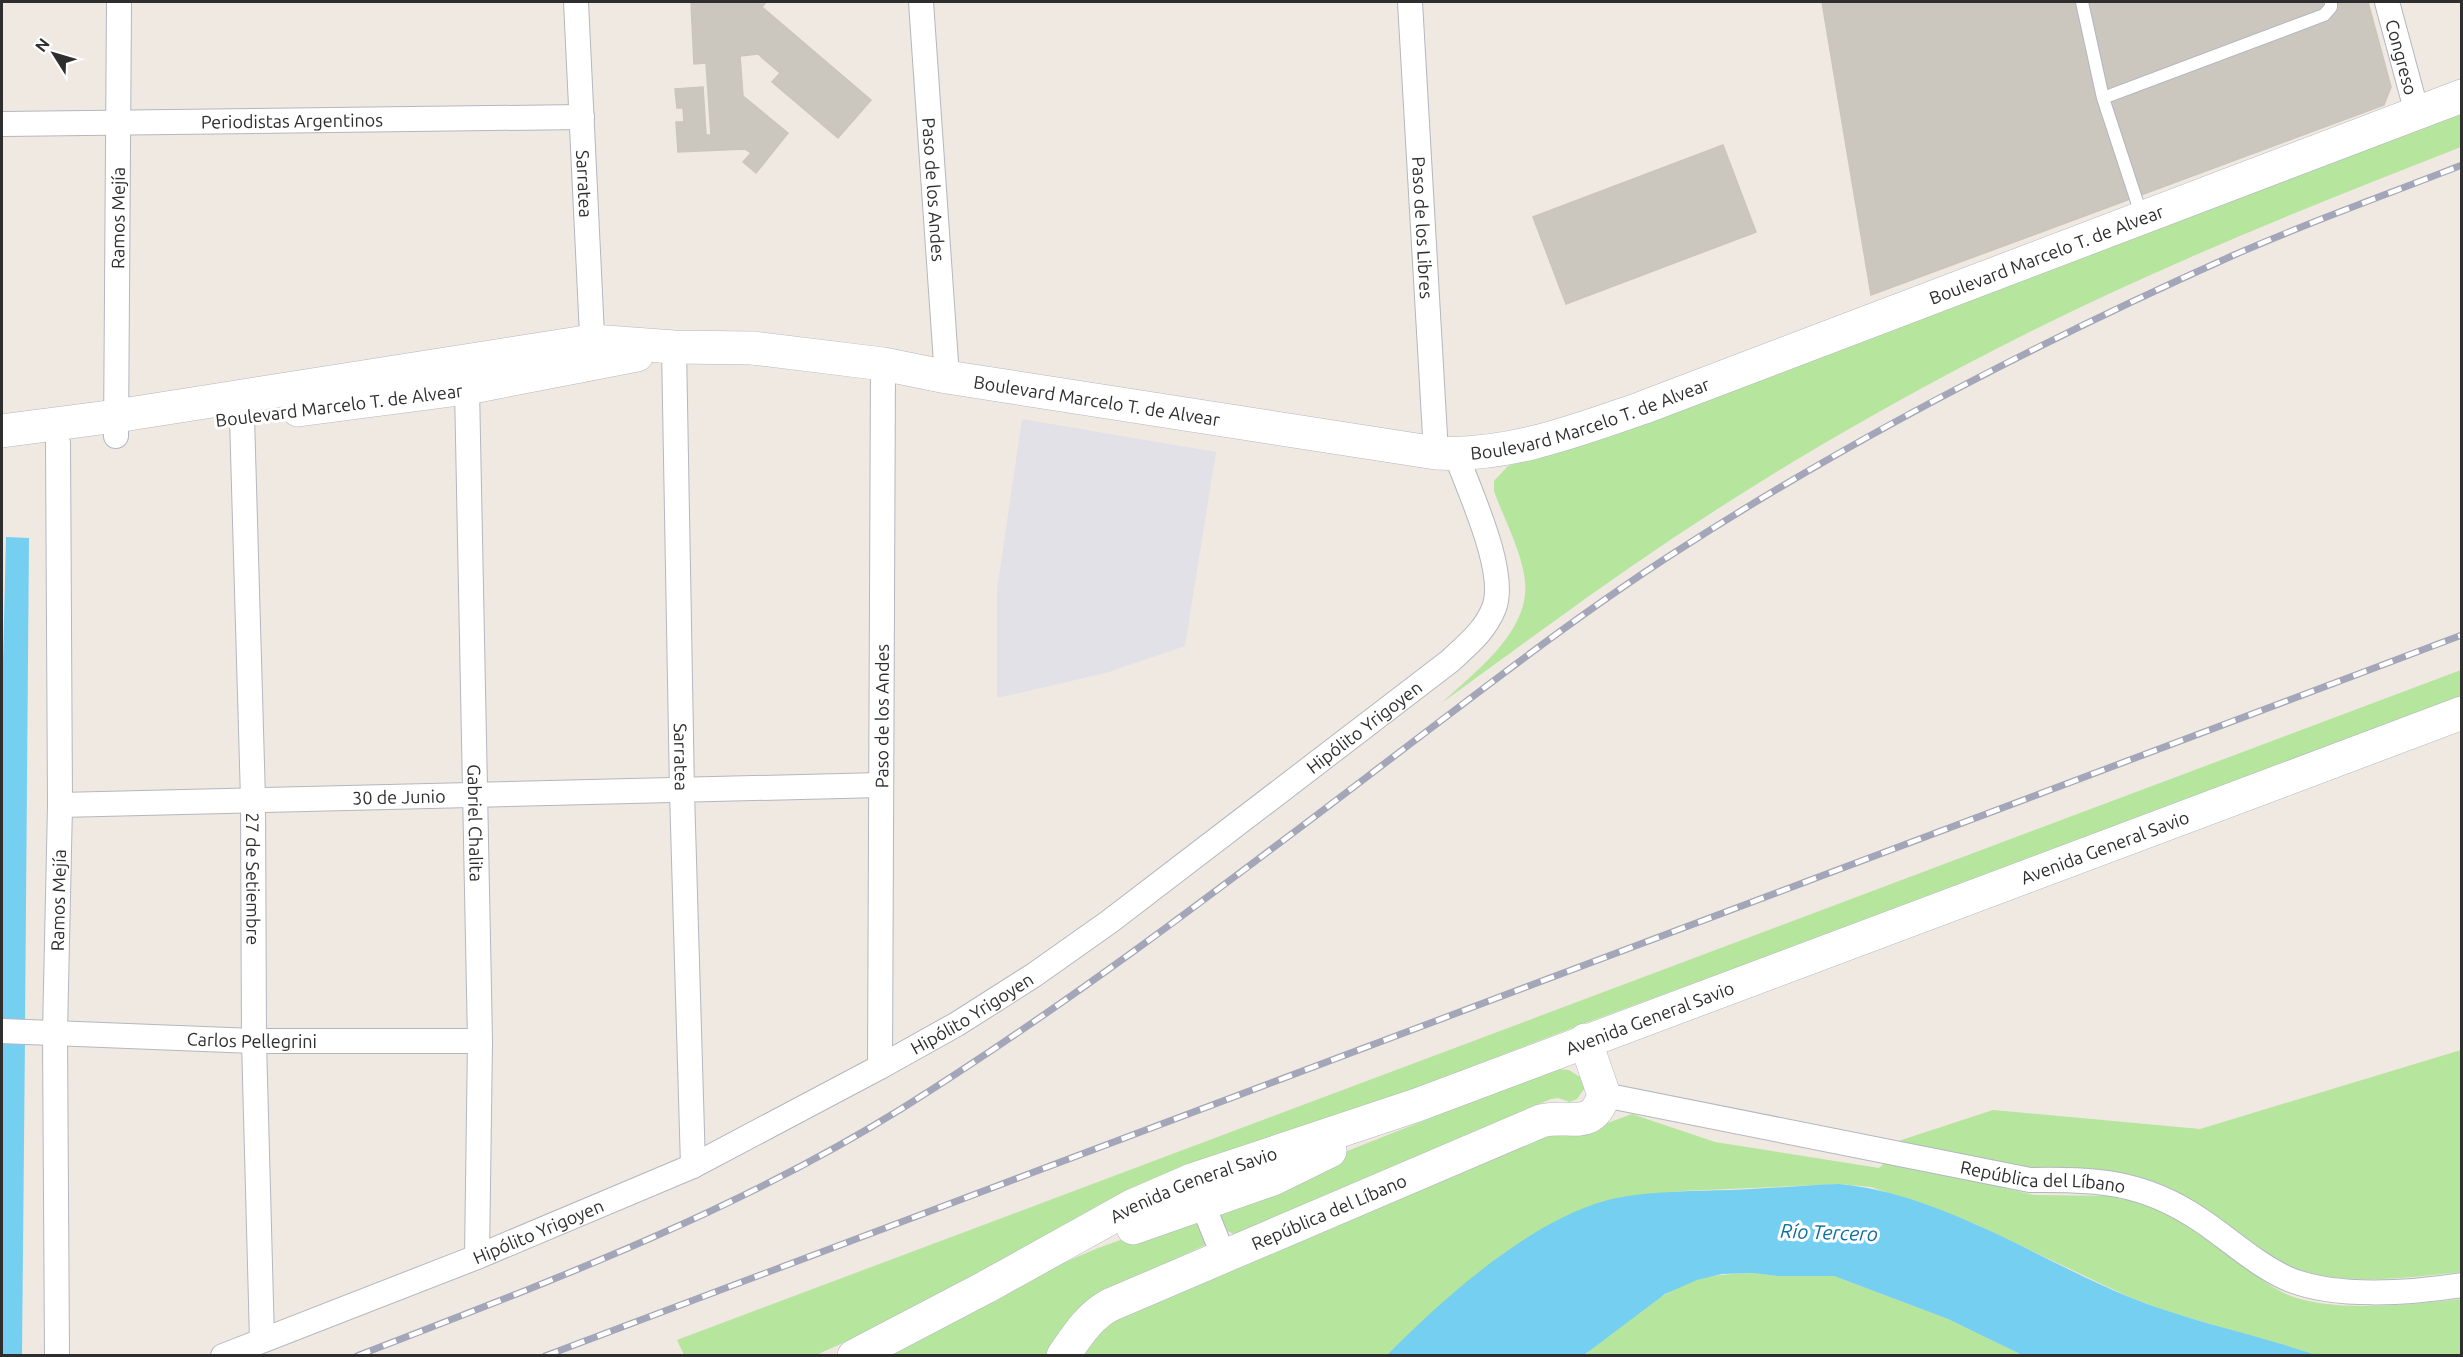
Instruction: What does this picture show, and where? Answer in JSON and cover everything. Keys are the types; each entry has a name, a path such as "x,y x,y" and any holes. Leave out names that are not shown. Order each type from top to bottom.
{"main road":[{"name":"Boulevard Marcelo T. de Alvear","path":"2,451 58,443 116,426 593,353 674,347 752,348 883,364 947,377 1446,454 1481,453 1514,448 1571,433 1632,412 2462,96"},
{"name":"Boulevard Marcelo T. de Alvear","path":"2,431 242,417 467,388 593,353"},
{"name":"Avenida General Savio","path":"854,1356 986,1287 1100,1240 1197,1192 1296,1169 1417,1105 1585,1040 2462,713"},
{"path":"1585,1040 1604,1095"},
{"name":"República del Líbano","path":"1063,1356 1084,1326 1099,1311 1541,1121 1554,1117 1579,1120 1587,1118 1595,1113 1604,1095"}],"street":[{"name":"Ramos Mejía","path":"116,426 117,123 120,2"},
{"name":"Sarratea","path":"576,2 593,353"},
{"name":"Paso de los Andes","path":"921,2 947,377"},
{"name":"Paso de los Libres","path":"1410,2 1446,454"},
{"name":"Congreso","path":"2388,2 2417,113"},
{"name":"Periodistas Argentinos","path":"2,124 582,117"},
{"name":"Sarratea","path":"674,347 682,792 693,1166"},
{"name":"Paso de los Andes","path":"880,1067 883,364"},
{"name":"Gabriel Chalita","path":"467,388 477,794 480,1041 477,1257"},
{"name":"27 de Setiembre","path":"242,417 253,799 254,1041 262,1340"},
{"name":"Ramos Mejía","path":"57,1356 55,1033 60,805 58,443"},
{"name":"Hipólito Yrigoyen","path":"224,1356 477,1257 693,1166 880,1067 995,1001 1109,921 1450,661 1473,640 1487,622 1495,606 1497,579 1488,540 1446,454"},
{"name":"30 de Junio","path":"60,805 477,794 682,792 881,785"},
{"name":"Carlos Pellegrini","path":"13,1031 254,1041 480,1041"},
{"name":"República del Líbano","path":"1604,1095 2030,1180 2083,1179 2113,1182 2142,1190 2199,1218 2264,1265 2287,1278 2323,1288 2374,1291 2462,1285"},
{"path":"1197,1192 1224,1257"}],"lane":[{"path":"2085,2 2103,98 2143,218"},
{"path":"2103,98 2324,15 2331,7 2331,2"}],"shaded area":[{"path":"1022,419 1216,452 1185,646 1106,673 997,698 997,590"}],"green space":[{"path":"2461,107 2461,147 2336,196 2151,275 2029,332 1934,382 1729,501 1600,588 1443,702 1501,646 1521,612 1525,594 1522,564 1494,491 1494,481 1508,466 1574,445"},
{"path":"2461,670 2461,702 1580,1025 1414,1089 816,1355 684,1355 677,1340"},
{"path":"2461,1050 2461,1272 2357,1279 2306,1272 2282,1263 2259,1250 2202,1207 2165,1187 2112,1176 2004,1168 1883,1146 1993,1110 2200,1129"},
{"path":"1558,1069 1569,1070 1583,1079 1585,1088 1577,1099 1570,1102 1558,1098 1551,1099 1235,1235 1226,1230 1219,1212 1327,1159"},
{"path":"1632,1114 1715,1142 1879,1168 1888,1160 2034,1195 2116,1196 2119,1199 2137,1201 2170,1213 2225,1250 2272,1287 2299,1298 2320,1303 2369,1306 2462,1299 2461,1355 2316,1355 2169,1312 2129,1297 1975,1224 1871,1187 1839,1184 1682,1191 1620,1197 1535,1233 1500,1256 1455,1293 1387,1355 1078,1356 1101,1326 1551,1134 1572,1136"},
{"path":"1185,1217 1196,1217 1206,1241 1205,1245 1103,1293 1048,1355 876,1356 984,1297 1098,1248"},
{"path":"1753,1273 1777,1276 1834,1276 1948,1319 2022,1355 1584,1356 1608,1334 1667,1293 1697,1280"}],"water":[{"path":"6,537 29,538 25,1026 2,1025 2,703"},
{"path":"2,1036 25,1037 22,1355 2,1356"},
{"name":"Río Tercero","path":"1839,1184 1877,1190 1915,1200 1987,1230 2152,1306 2316,1355 2022,1355 1948,1319 1834,1276 1777,1276 1753,1273 1722,1274 1697,1280 1665,1294 1584,1355 1387,1355 1465,1283 1495,1260 1557,1220 1589,1206 1621,1197 1648,1194"}],"building":[{"path":"691,2 766,2 762,7 871,100 838,138 772,82 780,73 758,54 740,56 743,96 788,133 756,173 743,162 751,153 745,149 678,152 676,122 684,122 683,108 677,108 675,89 703,87 706,135 711,135 706,63 694,64"},
{"path":"1822,2 2368,2 2391,87 2384,105 1871,295"},
{"path":"1723,145 1756,232 1566,304 1533,217"}],"railway":[{"path":"357,1356 566,1274 703,1215 836,1147 901,1109 1091,982 1499,676 1603,601 1674,553 1809,470 1948,393 2162,288 2291,231 2462,165"},
{"path":"545,1356 2462,635"}]}
